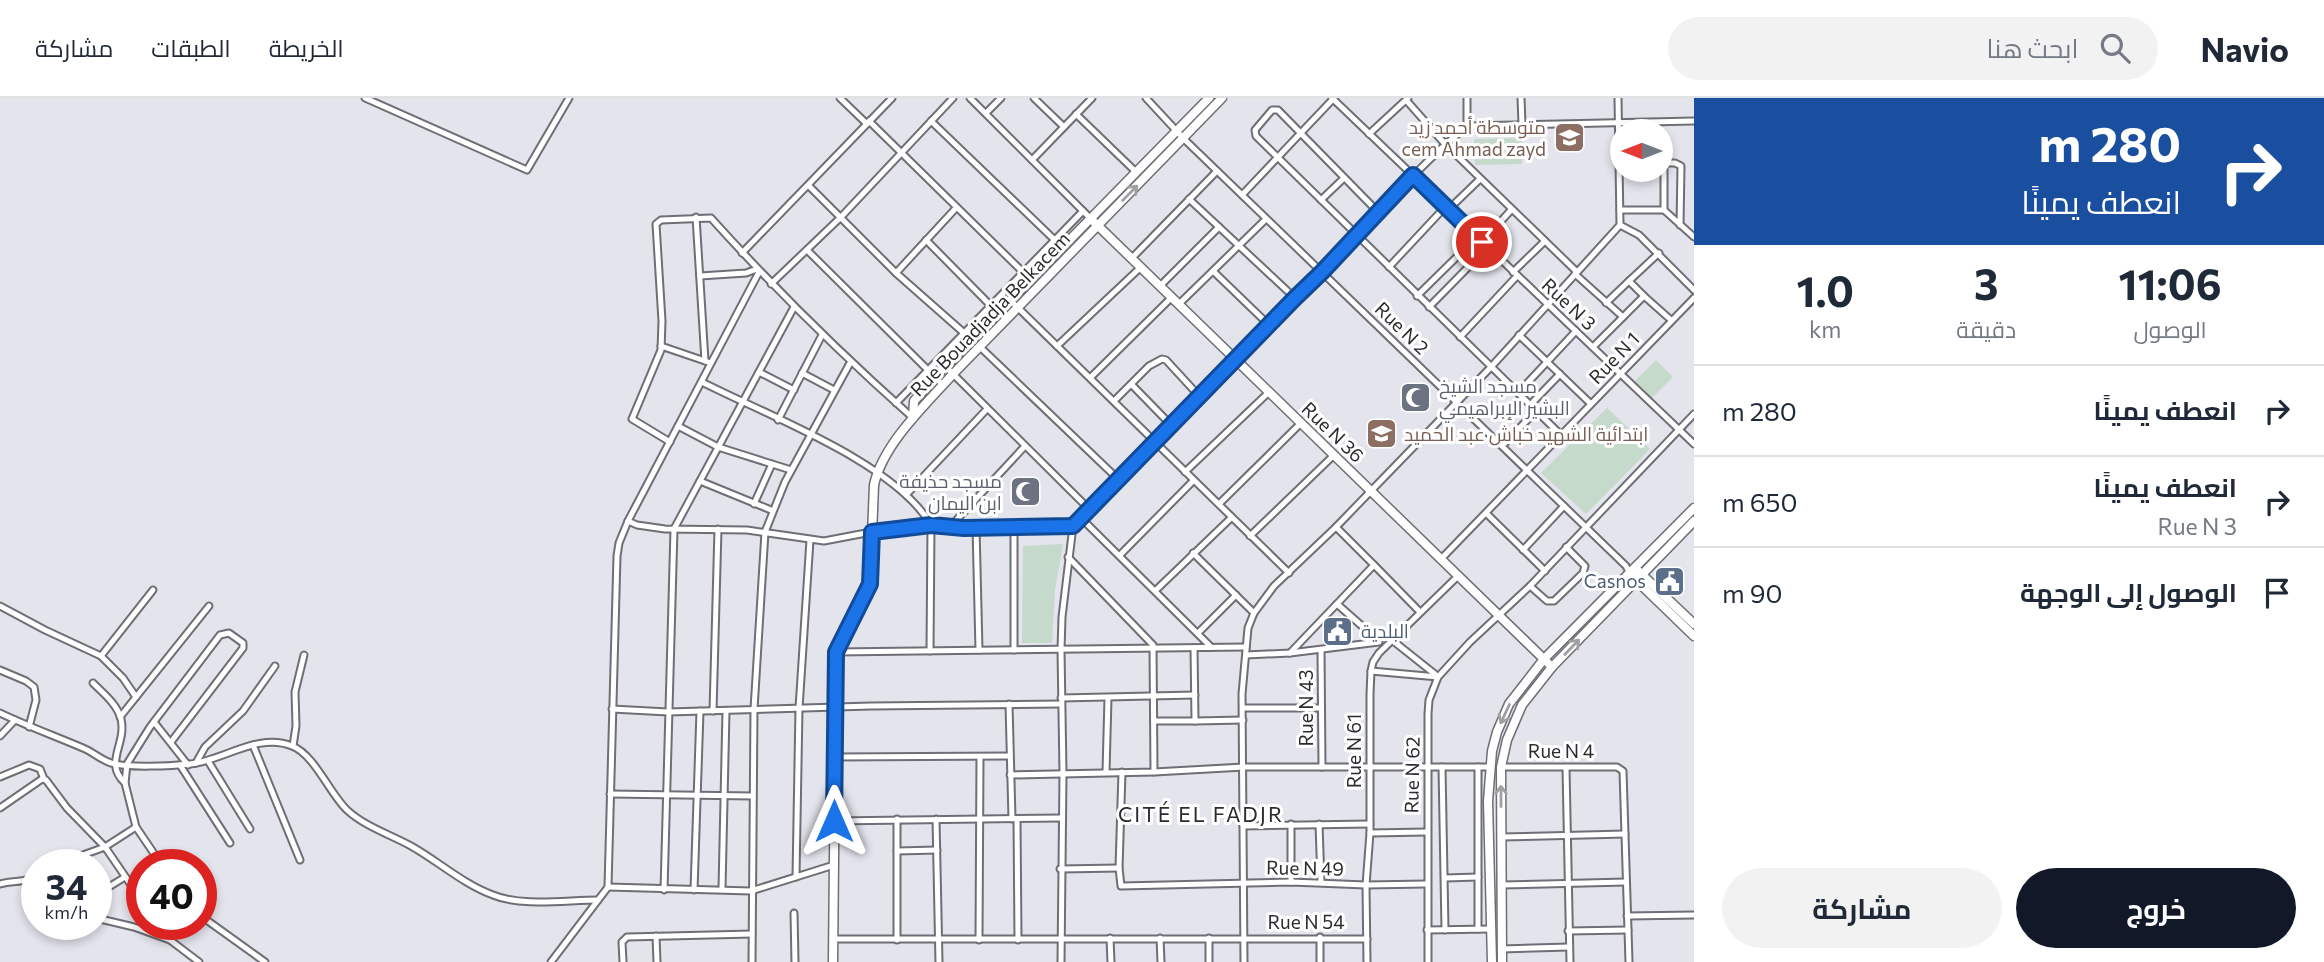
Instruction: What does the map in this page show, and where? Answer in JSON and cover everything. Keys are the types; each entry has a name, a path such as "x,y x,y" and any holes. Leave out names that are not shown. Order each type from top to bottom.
{"street":[{"path":"365,98 527,170 569,98"},
{"path":"840,98 901,153 1030,279"},
{"path":"743,253 892,98"},
{"path":"771,284 841,217 953,98"},
{"path":"971,98 1091,219"},
{"path":"986,113 1001,98"},
{"path":"1034,98 1064,127"},
{"name":"Rue N 2","path":"1146,98 1266,219 1634,573"},
{"name":"Rue Bouadjadja Belkacem","path":"913,418 953,374 994,309 1014,303 1030,279 1209,98"},
{"name":"Rue Bouadjadja Belkacem","path":"913,418 914,401 935,377 975,343 1014,303 1098,226 1222,98"},
{"path":"1242,195 1333,98"},
{"name":"Rue N 3","path":"1333,98 1694,444"},
{"path":"1467,98 1467,126"},
{"path":"1521,98 1522,124"},
{"path":"1618,98 1619,119"},
{"path":"1032,160 1090,99"},
{"path":"1369,134 1407,99 1445,144 1623,317"},
{"path":"1378,212 1278,110 1272,110 1255,130 1254,134 1277,158 1561,435"},
{"path":"1076,114 1136,172"},
{"path":"931,121 1062,247"},
{"path":"1061,962 1061,649 1073,526 1322,272 1413,175 1467,126 1610,121"},
{"path":"1673,121 1694,121"},
{"path":"1673,163 1679,163 1682,167 1681,225"},
{"path":"1132,258 1217,171"},
{"path":"1321,200 1344,178"},
{"path":"1389,267 1480,179"},
{"path":"1244,962 1242,708 1248,628 1254,613 1274,586 1336,527 1491,367 1620,225 1621,182"},
{"path":"1663,182 1664,210"},
{"path":"809,186 896,273 975,343 1118,479"},
{"path":"1189,199 1295,298"},
{"path":"896,273 956,208"},
{"path":"1482,242 1512,209"},
{"path":"1620,210 1664,210 1694,237"},
{"path":"896,403 962,333 994,309 1023,272 1083,211"},
{"path":"696,217 708,363"},
{"path":"670,442 632,419 661,346 656,225 661,220 711,218 758,271 850,363 913,418 877,471 874,485 870,584 836,652 833,962"},
{"name":"Rue N 36","path":"1091,219 1552,667"},
{"path":"1179,304 1266,219"},
{"path":"1620,225 1634,231 1694,290"},
{"path":"1160,286 1219,227"},
{"path":"1686,230 1694,229"},
{"path":"1417,296 1477,236"},
{"path":"926,240 994,309"},
{"path":"1460,337 1545,241"},
{"path":"1429,307 1488,247"},
{"path":"807,250 943,385"},
{"path":"1606,303 1659,253"},
{"path":"1058,346 1141,267"},
{"path":"700,276 758,271"},
{"path":"551,962 608,887 619,543 702,382 708,363 758,271"},
{"path":"1213,271 1269,325"},
{"path":"1629,281 1671,320"},
{"path":"1593,347 1644,296"},
{"path":"1091,377 1172,298"},
{"name":"Rue N 1","path":"1441,559 1694,298"},
{"path":"1014,303 1289,573"},
{"path":"664,890 674,529 794,307"},
{"path":"1518,393 1576,331"},
{"path":"778,420 822,335"},
{"path":"1519,335 1591,404"},
{"path":"661,346 708,363"},
{"path":"1114,401 1149,366 1162,359 1166,360 1200,397"},
{"path":"752,962 754,709 765,532 771,510 809,434 850,363"},
{"path":"946,367 1089,509"},
{"path":"759,372 794,390"},
{"path":"802,373 834,390"},
{"path":"1531,404 1560,374"},
{"path":"702,382 809,434 877,471 925,515 931,525 930,651"},
{"path":"1132,385 1171,426"},
{"path":"1185,472 1269,392"},
{"path":"906,495 987,409"},
{"path":"1502,446 1537,410"},
{"name":"Rue N 62","path":"1428,962 1426,884 1429,700 1438,677 1545,571 1694,414"},
{"path":"1219,504 1301,423"},
{"path":"678,426 718,447 791,470"},
{"path":"950,527 1025,446"},
{"path":"1250,536 1334,454"},
{"path":"754,503 772,464"},
{"path":"700,481 771,510"},
{"path":"1120,555 1194,481"},
{"path":"1523,550 1564,506"},
{"path":"1502,962 1501,766 1507,740 1522,705 1552,667 1694,509"},
{"path":"1486,513 1545,571"},
{"path":"1081,517 1211,647"},
{"path":"1156,590 1231,518"},
{"path":"628,521 636,525 674,529 765,532 824,541 931,525 1073,526"},
{"path":"1492,962 1488,801 1490,767 1503,716 1524,683 1544,659 1634,573 1694,521"},
{"path":"976,527 979,650"},
{"path":"1014,527 1014,650"},
{"path":"1336,527 1420,612"},
{"path":"713,711 718,529"},
{"path":"796,877 799,708 810,540"},
{"path":"1530,586 1547,601 1554,601 1583,573 1585,566 1566,547"},
{"path":"1194,553 1254,613"},
{"path":"1068,557 1149,638 1154,649 1154,772"},
{"path":"1290,653 1374,565"},
{"path":"1634,573 1693,628"},
{"name":"Rue N 61","path":"1367,962 1366,885 1370,834 1373,662 1458,576"},
{"path":"101,656 153,590"},
{"path":"1198,634 1236,595"},
{"path":"1337,604 1385,647"},
{"path":"0,606 101,656 123,678 136,697"},
{"path":"120,717 209,606"},
{"path":"151,849 136,827 125,783 127,764 154,722 220,635 229,634 243,643 243,648 172,742"},
{"path":"1392,640 1438,677"},
{"path":"1245,655 1321,650 1379,642"},
{"path":"836,652 1246,647"},
{"path":"1194,648 1195,721"},
{"name":"Rue N 43","path":"1321,650 1322,767"},
{"path":"293,746 296,726 295,692 304,655"},
{"path":"196,763 205,747 243,711 275,666"},
{"path":"0,670 34,687 36,700 29,727"},
{"path":"1371,671 1438,677"},
{"path":"93,683 113,703 120,717 122,733 114,765 117,774 125,783"},
{"path":"612,709 726,711 1009,704 1195,695"},
{"path":"1107,772 1108,698"},
{"path":"1009,704 1018,940"},
{"path":"1242,708 1321,708"},
{"path":"694,890 695,794 700,711"},
{"path":"722,889 726,711"},
{"path":"0,713 86,749 114,765 188,765 253,745 271,743 293,746 327,780 348,811 480,889 495,896 537,901 598,900"},
{"path":"0,736 15,720"},
{"path":"1154,721 1242,720"},
{"path":"154,722 188,765"},
{"path":"253,745 300,860"},
{"path":"835,757 1010,756"},
{"path":"979,940 980,757"},
{"path":"208,761 250,829"},
{"path":"0,777 29,765 40,769 44,779 67,808 106,847 125,877 112,885"},
{"path":"180,765 230,843"},
{"name":"Rue N 4","path":"1010,775 1244,767 1620,768 1624,775 1625,834"},
{"path":"1443,767 1445,930"},
{"path":"1478,767 1478,929"},
{"path":"1566,768 1570,962"},
{"path":"1060,869 1119,868 1122,772"},
{"path":"0,808 44,779"},
{"path":"610,794 754,796"},
{"path":"834,821 1061,818"},
{"path":"897,819 897,940"},
{"path":"936,819 939,962"},
{"path":"1291,824 1291,882"},
{"path":"1319,824 1321,882"},
{"path":"1243,826 1370,824"},
{"path":"100,849 136,827"},
{"path":"1370,834 1427,832"},
{"path":"1501,836 1625,834 1629,962"},
{"path":"897,851 937,850"},
{"path":"608,887 751,891 834,865"},
{"name":"Rue N 49","path":"1119,868 1119,883 1123,887 1291,882 1426,884"},
{"path":"1445,878 1478,877"},
{"path":"0,884 21,880"},
{"path":"1501,885 1626,882"},
{"path":"794,913 795,962"},
{"path":"1628,916 1694,915"},
{"path":"217,928 265,962"},
{"path":"1427,930 1491,929"},
{"path":"1568,931 1628,930"},
{"path":"623,962 624,937 752,934"},
{"path":"656,936 657,962"},
{"path":"1209,937 1209,962"},
{"path":"1320,937 1320,962"},
{"path":"1110,938 1111,962"},
{"path":"1160,938 1161,962"},
{"name":"Rue N 54","path":"833,939 1367,939"},
{"path":"170,940 199,962"},
{"path":"1502,949 1569,947"}],"green space":[{"path":"1522,138 1522,164 1475,165 1474,139"},
{"path":"1656,360 1673,377 1650,400 1633,383"},
{"path":"1607,408 1650,449 1586,514 1541,473"},
{"path":"1063,544 1055,590 1052,643 1022,643 1023,546"}],"place":[{"name":"متوسطة أحمد زيد cem Ahmad zayd","path":"1569,138"},
{"name":"مسجد الشيخ البشير الإبراهيمي","path":"1416,397"},
{"name":"ابتدائية الشهيد خباش عبد الحميد","path":"1381,434"},
{"name":"مسجد حذيفة ابن اليمان","path":"1025,492"},
{"name":"Casnos","path":"1669,581"},
{"name":"البلدية","path":"1338,631"}],"district":[{"name":"CITÉ EL FADJR","path":"1201,815"}],"route":[{"path":"834,821 836,652 870,584 872,532 931,525 964,528 1073,526 1322,272 1413,175 1482,242"}]}
